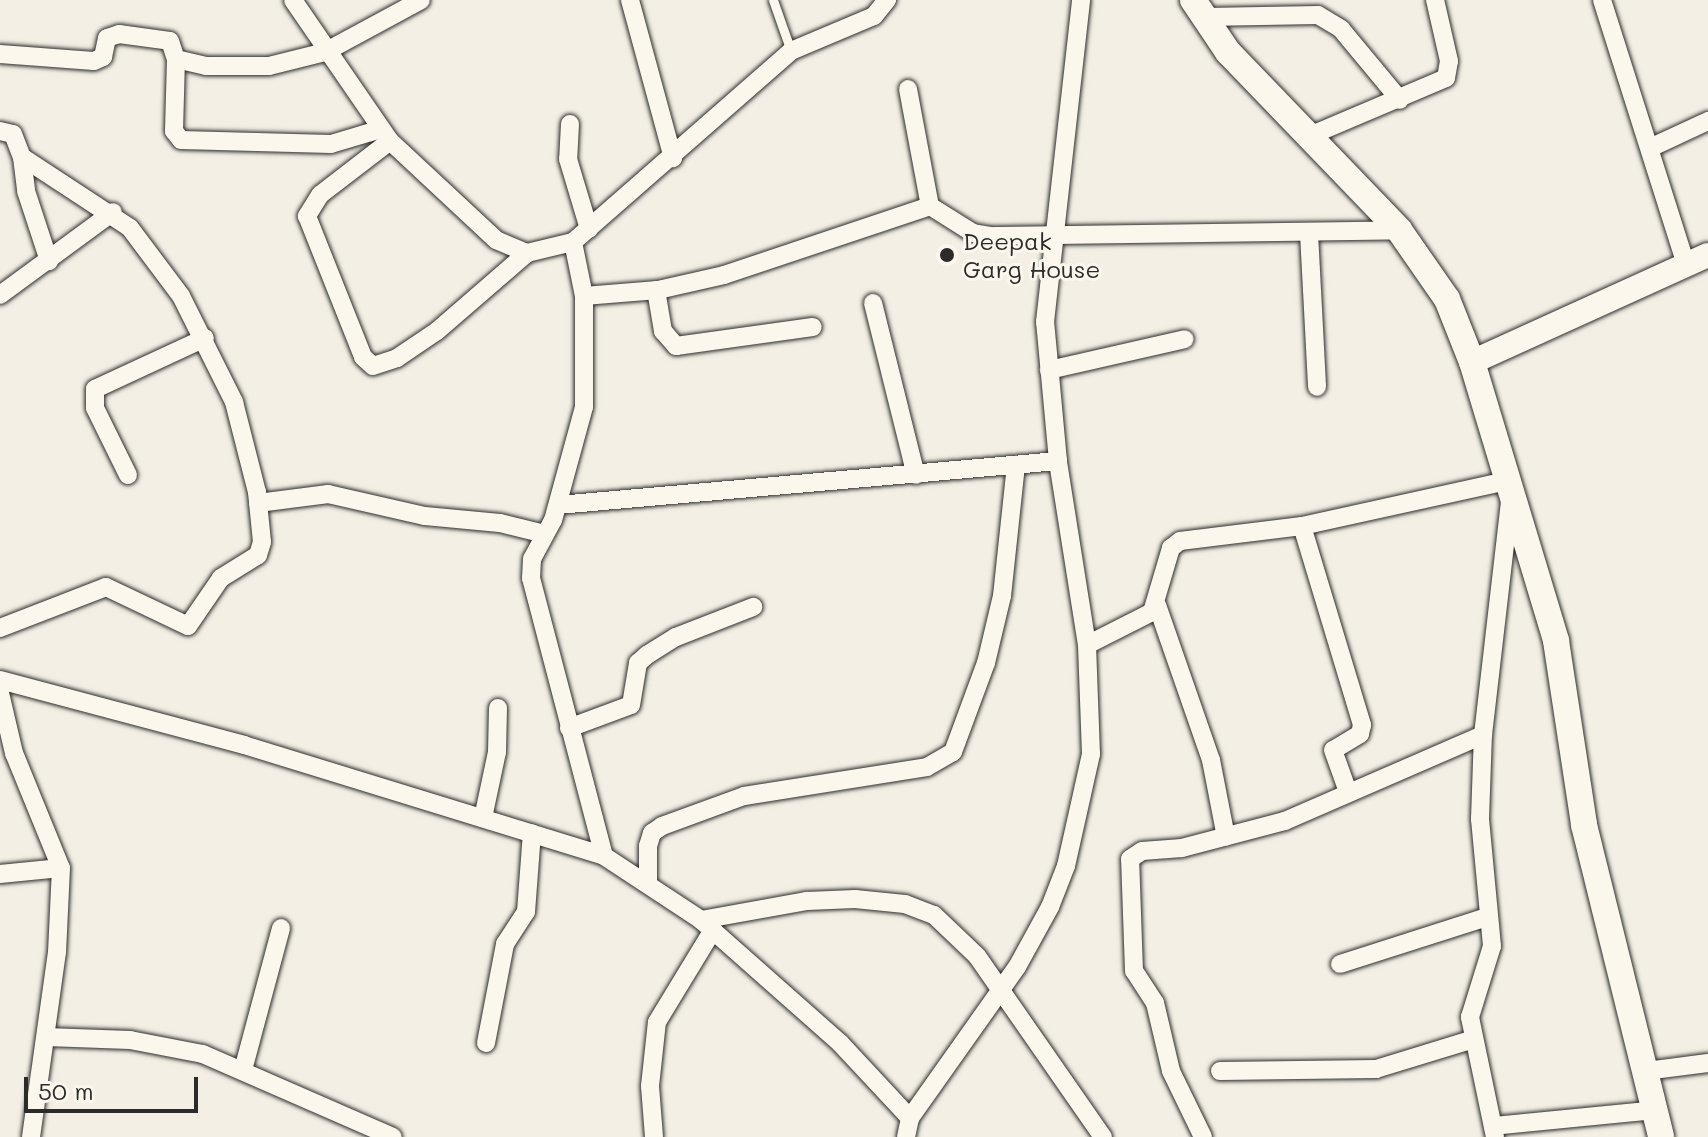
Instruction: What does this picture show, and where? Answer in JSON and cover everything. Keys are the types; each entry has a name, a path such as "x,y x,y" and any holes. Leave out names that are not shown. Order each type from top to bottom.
{"main road":[{"path":"1199,9 1228,52 1399,230 1447,299 1472,362 1556,641 1584,825 1661,1137"}],"street":[{"path":"293,0 325,52 386,135 496,240 527,253"},
{"path":"176,59 206,66 269,66 325,52 421,0"},
{"path":"630,0 673,158"},
{"path":"386,135 320,195 307,216 363,357 373,366 397,358 437,331 527,253 573,242 673,158 791,51 874,16 887,0"},
{"path":"906,1137 910,1118 1002,989 1050,907 1085,792 1092,722 1087,645 1058,461 1045,322 1081,0"},
{"path":"1307,137 1437,85 1449,71 1435,0"},
{"path":"1472,362 1697,260 1652,147 1602,0"},
{"path":"1199,9 1318,15 1341,29 1400,100"},
{"path":"0,54 94,61 103,57 107,38 119,34 170,41 176,59 174,131 181,140 331,144 386,135"},
{"path":"908,89 930,206 973,233 1055,238 1399,230"},
{"path":"1652,147 1708,121"},
{"path":"570,124 568,159 589,229"},
{"path":"0,131 13,134 22,157 26,191 49,261"},
{"path":"0,628 106,587 188,626 221,578 261,550 258,503 234,402 205,338 156,259 113,212 22,157"},
{"path":"584,296 656,290 724,275 930,206"},
{"path":"0,295 113,212"},
{"path":"1309,233 1317,387"},
{"path":"573,242 584,296 582,420 558,505 532,559 531,578 604,856"},
{"path":"656,290 663,331 676,346 813,327"},
{"path":"873,303 916,475"},
{"path":"128,475 95,408 95,389 205,338"},
{"path":"1049,370 1185,339"},
{"path":"558,505 1058,461"},
{"path":"648,882 648,846 652,833 662,826 744,796 927,767 953,752 986,663 1002,596 1016,465"},
{"path":"1087,645 1143,621 1157,605 1171,548 1180,541 1302,526 1509,488 1483,735 1480,819 1491,960 1471,1008 1474,1039 1494,1132 1656,1110"},
{"path":"258,503 328,494 425,516 500,523 545,534"},
{"path":"1302,526 1362,725 1360,734 1333,750 1348,792"},
{"path":"1157,605 1211,760 1226,837"},
{"path":"569,728 631,705 638,663 647,655 699,626 753,607"},
{"path":"0,680 244,745 604,856 648,882 707,925 840,1043 910,1118"},
{"path":"0,693 14,753 61,868 63,898 31,1137"},
{"path":"483,818 497,752 498,708"},
{"path":"1203,1137 1171,1071 1155,1003 1134,971 1129,866 1134,854 1226,837 1285,821 1483,735"},
{"path":"486,1043 505,944 526,912 532,833"},
{"path":"0,874 61,868"},
{"path":"654,1137 650,1086 657,1022 707,925 807,901 905,904 934,915 960,936 1002,989 1103,1137"},
{"path":"1340,964 1487,917"},
{"path":"243,1070 281,928"},
{"path":"46,1037 166,1044 243,1070 393,1137"},
{"path":"1220,1071 1376,1069 1474,1039"},
{"path":"1646,1071 1708,1063"}],"lane":[{"path":"773,0 791,51"}],"place":[{"name":"Deepak Garg House","path":"947,255"}]}
